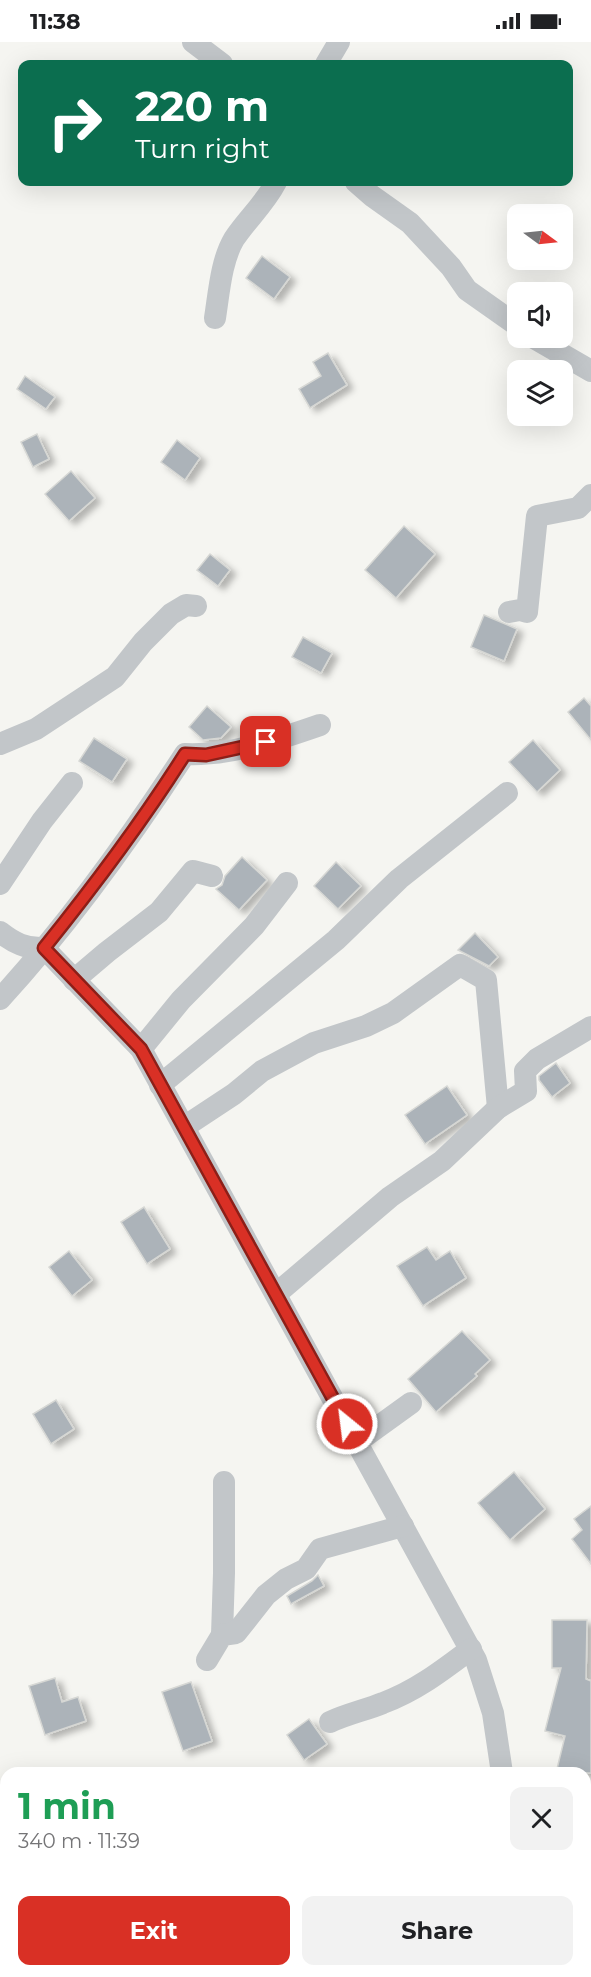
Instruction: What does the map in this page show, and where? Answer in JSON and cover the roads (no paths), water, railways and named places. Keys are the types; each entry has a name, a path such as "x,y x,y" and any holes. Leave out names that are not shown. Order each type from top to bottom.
{"street":[{"path":"194,42 217,60"},
{"path":"328,60 339,42"},
{"path":"215,318 225,265 234,240 267,200 274,186"},
{"path":"361,186 410,223 450,267 467,290 507,318"},
{"path":"551,348 591,371"},
{"path":"509,612 520,610 527,612 537,516 578,508 591,495"},
{"path":"0,744 36,729 115,677 143,642 171,614 186,605 196,606"},
{"path":"0,999 109,867 185,754 206,755 281,739 320,725"},
{"path":"0,884 42,821 72,783"},
{"path":"160,1085 336,940 399,879 507,793"},
{"path":"74,980 159,912 193,871 212,876"},
{"path":"141,1049 181,1000 254,926 287,883"},
{"path":"0,932 13,942 31,949 44,948"},
{"path":"44,948 141,1049 471,1649 493,1713 501,1767"},
{"path":"184,1127 234,1094 262,1071 314,1043 366,1026 393,1012 460,965 486,980 498,1108"},
{"path":"276,1294 390,1197 442,1161 498,1108 526,1091 525,1071 537,1059 591,1027"},
{"path":"357,1442 411,1403"},
{"path":"207,1660 222,1635 224,1482"},
{"path":"222,1635 236,1633 266,1595 286,1579 306,1569 320,1549 403,1526"},
{"path":"330,1722 383,1703 410,1690 471,1649"}]}
